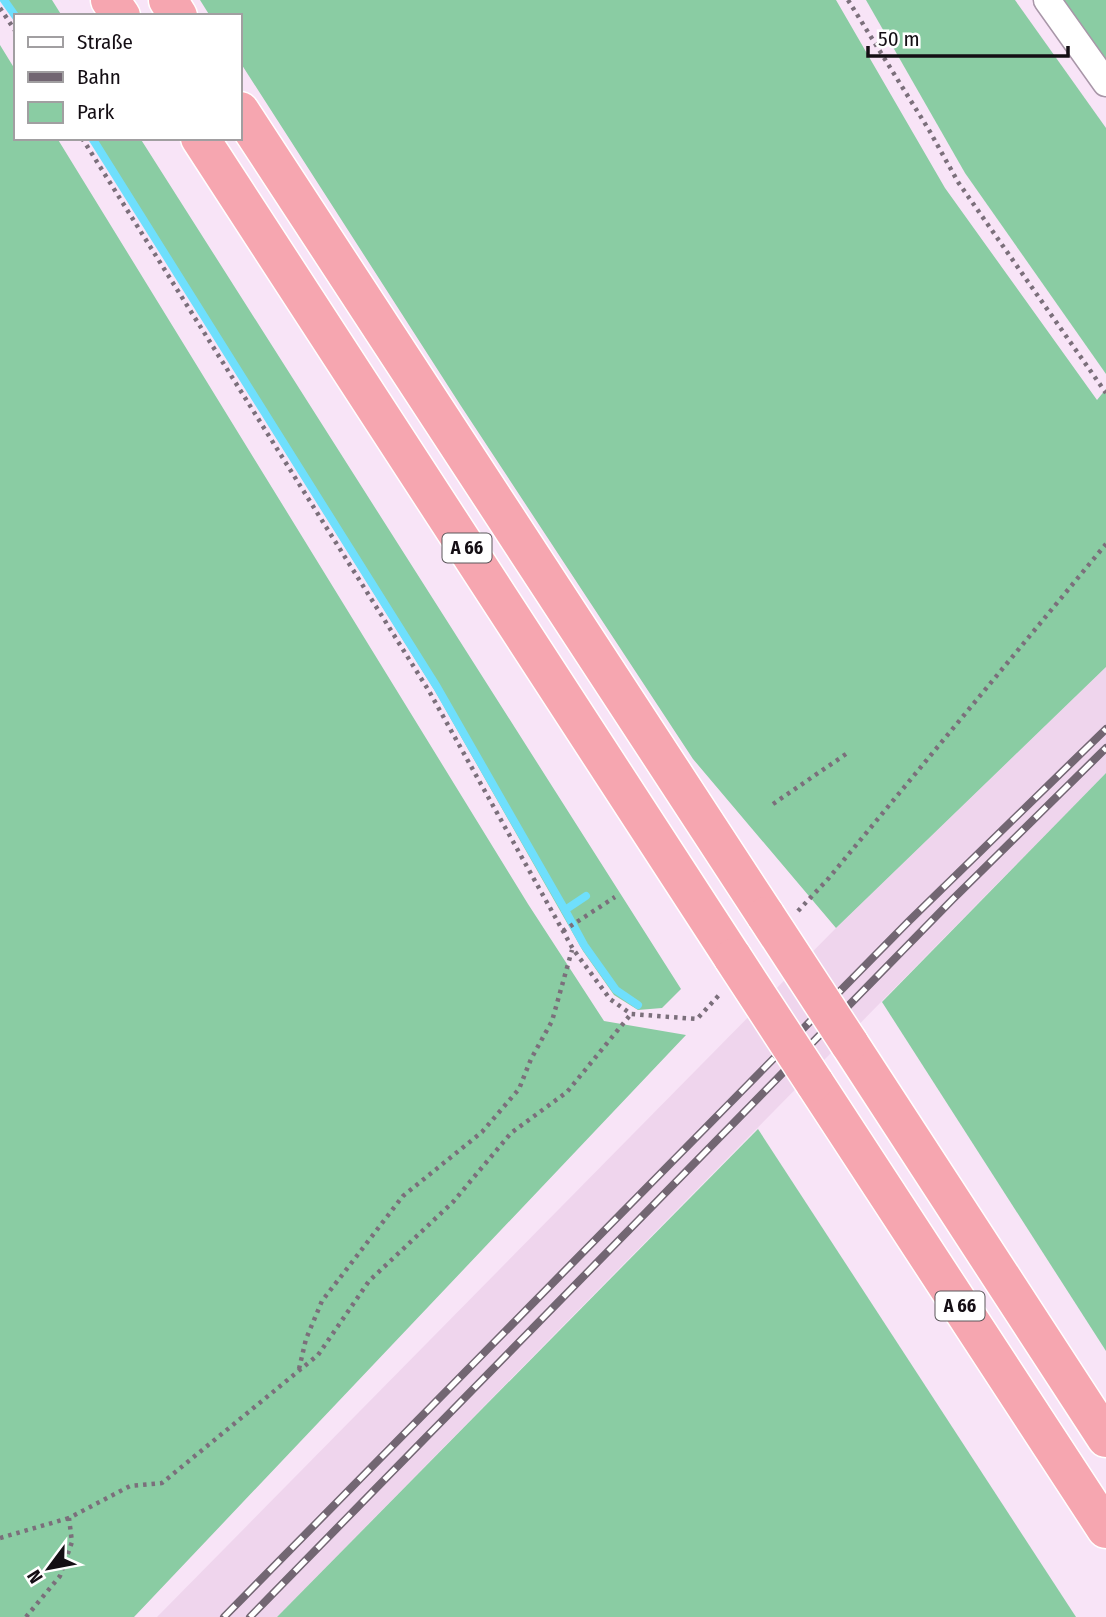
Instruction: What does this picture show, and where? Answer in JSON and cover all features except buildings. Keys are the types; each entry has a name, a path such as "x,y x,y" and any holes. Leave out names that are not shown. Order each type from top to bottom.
{"highway":[{"name":"A 66","path":"242,114 778,918 849,1043 1106,1438"},
{"name":"A 66","path":"202,140 729,973 814,1082 1106,1529"}],"street":[{"path":"1047,0 1106,83"}],"path":[{"path":"848,0 929,130 958,183 1106,393"},
{"path":"0,8 14,29"},
{"path":"83,140 429,691 573,949 610,999 631,1014 697,1019 729,973"},
{"path":"778,918 828,879 1106,544"},
{"path":"773,804 846,754"},
{"path":"563,931 615,897"},
{"path":"299,1370 306,1339 322,1301 388,1215 404,1196 482,1132 519,1088 552,1021 573,949"},
{"path":"0,1538 69,1518 130,1486 162,1483 299,1370 318,1354 369,1281 453,1202 512,1133 567,1092 631,1014"},
{"path":"26,1617 60,1576 72,1542 69,1518"}],"shaded area":[{"path":"1106,667 1106,773 277,1617 157,1617 836,928"}],"green space":[{"path":"2,0 52,0 61,14 14,14 14,18"},
{"path":"200,0 836,0 945,188 1097,400 1106,389 1106,667 836,928 693,759 461,406 242,65 242,14 209,14"},
{"path":"866,0 1015,0 1106,128 1106,374 965,173"},
{"path":"1060,0 1106,0 1106,64"},
{"path":"0,45 14,68 14,140 58,140 528,904 604,1021 686,1035 134,1617 0,1617"},
{"path":"90,140 141,140 681,989 662,1008 638,1010 614,995 583,951 435,691"},
{"path":"1106,773 1106,1351 882,1002"},
{"path":"758,1129 1076,1617 277,1617"}],"waterway":[{"path":"4,0 14,14"},
{"path":"93,140 437,687 565,910"},
{"path":"586,896 565,910 584,945 616,990 638,1005"}],"railway":[{"path":"224,1617 909,921 1106,729"},
{"path":"250,1617 953,899 1106,748"}]}
